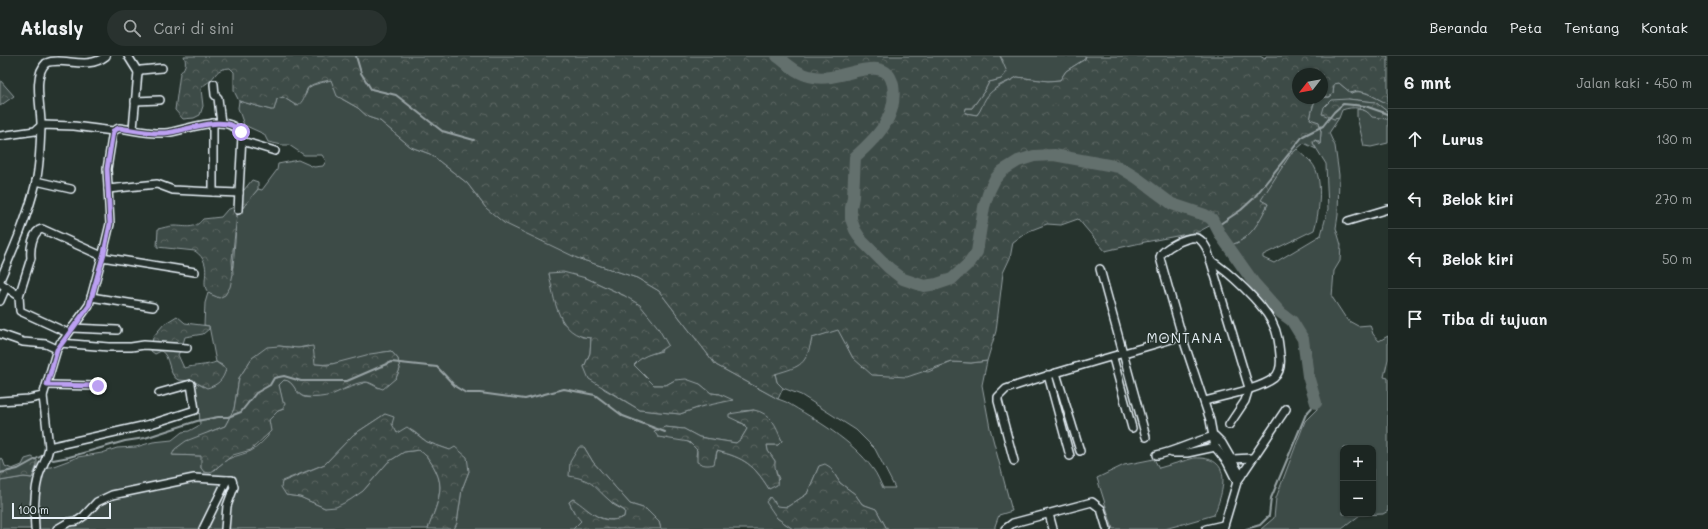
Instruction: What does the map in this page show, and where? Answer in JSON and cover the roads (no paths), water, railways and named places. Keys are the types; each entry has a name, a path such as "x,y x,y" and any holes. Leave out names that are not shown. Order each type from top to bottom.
{"street":[{"path":"0,280 24,222 36,181 42,126 39,72 47,62 61,56 90,62 106,56"},
{"path":"128,56 138,72 133,130"},
{"path":"138,72 141,70 162,68"},
{"path":"213,192 218,98 215,95 214,84"},
{"path":"136,101 160,100"},
{"path":"0,136 35,131 42,126 74,126 113,131 119,128 163,133 217,123 239,129 242,136 242,141 238,210"},
{"path":"35,529 35,501 38,479 50,447 43,396 59,346 83,315 91,297 102,256 110,224 107,169 113,131"},
{"path":"242,141 275,151"},
{"path":"36,181 71,189"},
{"path":"108,189 157,184 173,190 239,194"},
{"path":"1348,220 1388,209"},
{"path":"117,330 70,331 20,311 18,296 31,258 30,252 34,234 39,229 102,256 195,272"},
{"path":"1229,424 1245,401 1249,388 1210,260 1201,240 1193,238 1164,250 1160,255 1182,336 1205,401 1215,436 1215,447 1227,462 1236,482"},
{"path":"1205,401 1249,388 1275,377 1280,370 1280,350 1276,330 1272,322 1258,304 1226,272 1210,260"},
{"path":"1100,269 1146,437"},
{"path":"0,301 3,285 18,296"},
{"path":"91,297 153,307"},
{"path":"0,334 22,342 59,346 132,347 144,345 187,348"},
{"path":"1014,461 998,402 998,397 1006,389 1182,336"},
{"path":"1113,358 1132,428"},
{"path":"1052,374 1080,451"},
{"path":"1052,374 1070,456"},
{"path":"50,447 151,424 195,410 191,384 159,393"},
{"path":"47,385 98,386"},
{"path":"0,401 29,399 43,396"},
{"path":"1206,529 1223,527 1236,482 1286,409"},
{"path":"1168,453 1195,441 1215,436"},
{"path":"1215,436 1222,442 1233,459 1241,476"},
{"path":"1157,455 1168,453 1187,453 1215,447"},
{"path":"1233,459 1251,458"},
{"path":"57,529 69,522 77,521 97,502 112,495 194,478 232,480 234,487 227,506 225,529"},
{"path":"203,529 227,480"},
{"path":"1005,529 1013,523 1092,502 1101,509 1107,529"},
{"path":"1049,514 1053,529"}],"waterway":[{"path":"356,56 361,73 371,89 396,95 442,131 474,140"},
{"path":"777,56 799,72 814,77 822,78 838,76 870,69 877,69 886,72 890,76 894,96 889,117 878,134 855,157 851,219 855,230 862,241 889,268 903,279 924,286 937,284 952,279 970,262 977,252 984,207 989,191 995,179 1002,171 1018,161 1034,156 1054,155 1119,167 1137,178 1172,204 1205,215 1212,219 1221,236 1254,283 1281,313 1292,321 1303,339 1308,376 1316,403"},
{"path":"1217,226 1241,210 1253,199 1303,136 1323,126 1334,112 1343,104 1365,106 1388,114"},
{"path":"49,457 53,460 69,457 125,441 145,438 197,421 218,417 228,417 241,412 256,393 270,385 274,378 284,376 301,381 347,381 391,362 437,367 456,387 466,393 480,393 525,399 564,389 595,395 623,416 665,432"},
{"path":"1246,529 1260,525 1269,516 1271,498 1306,414 1316,403"},
{"path":"0,473 18,469 45,454"}],"district":[{"name":"MONTANA","path":"1185,338"}]}
